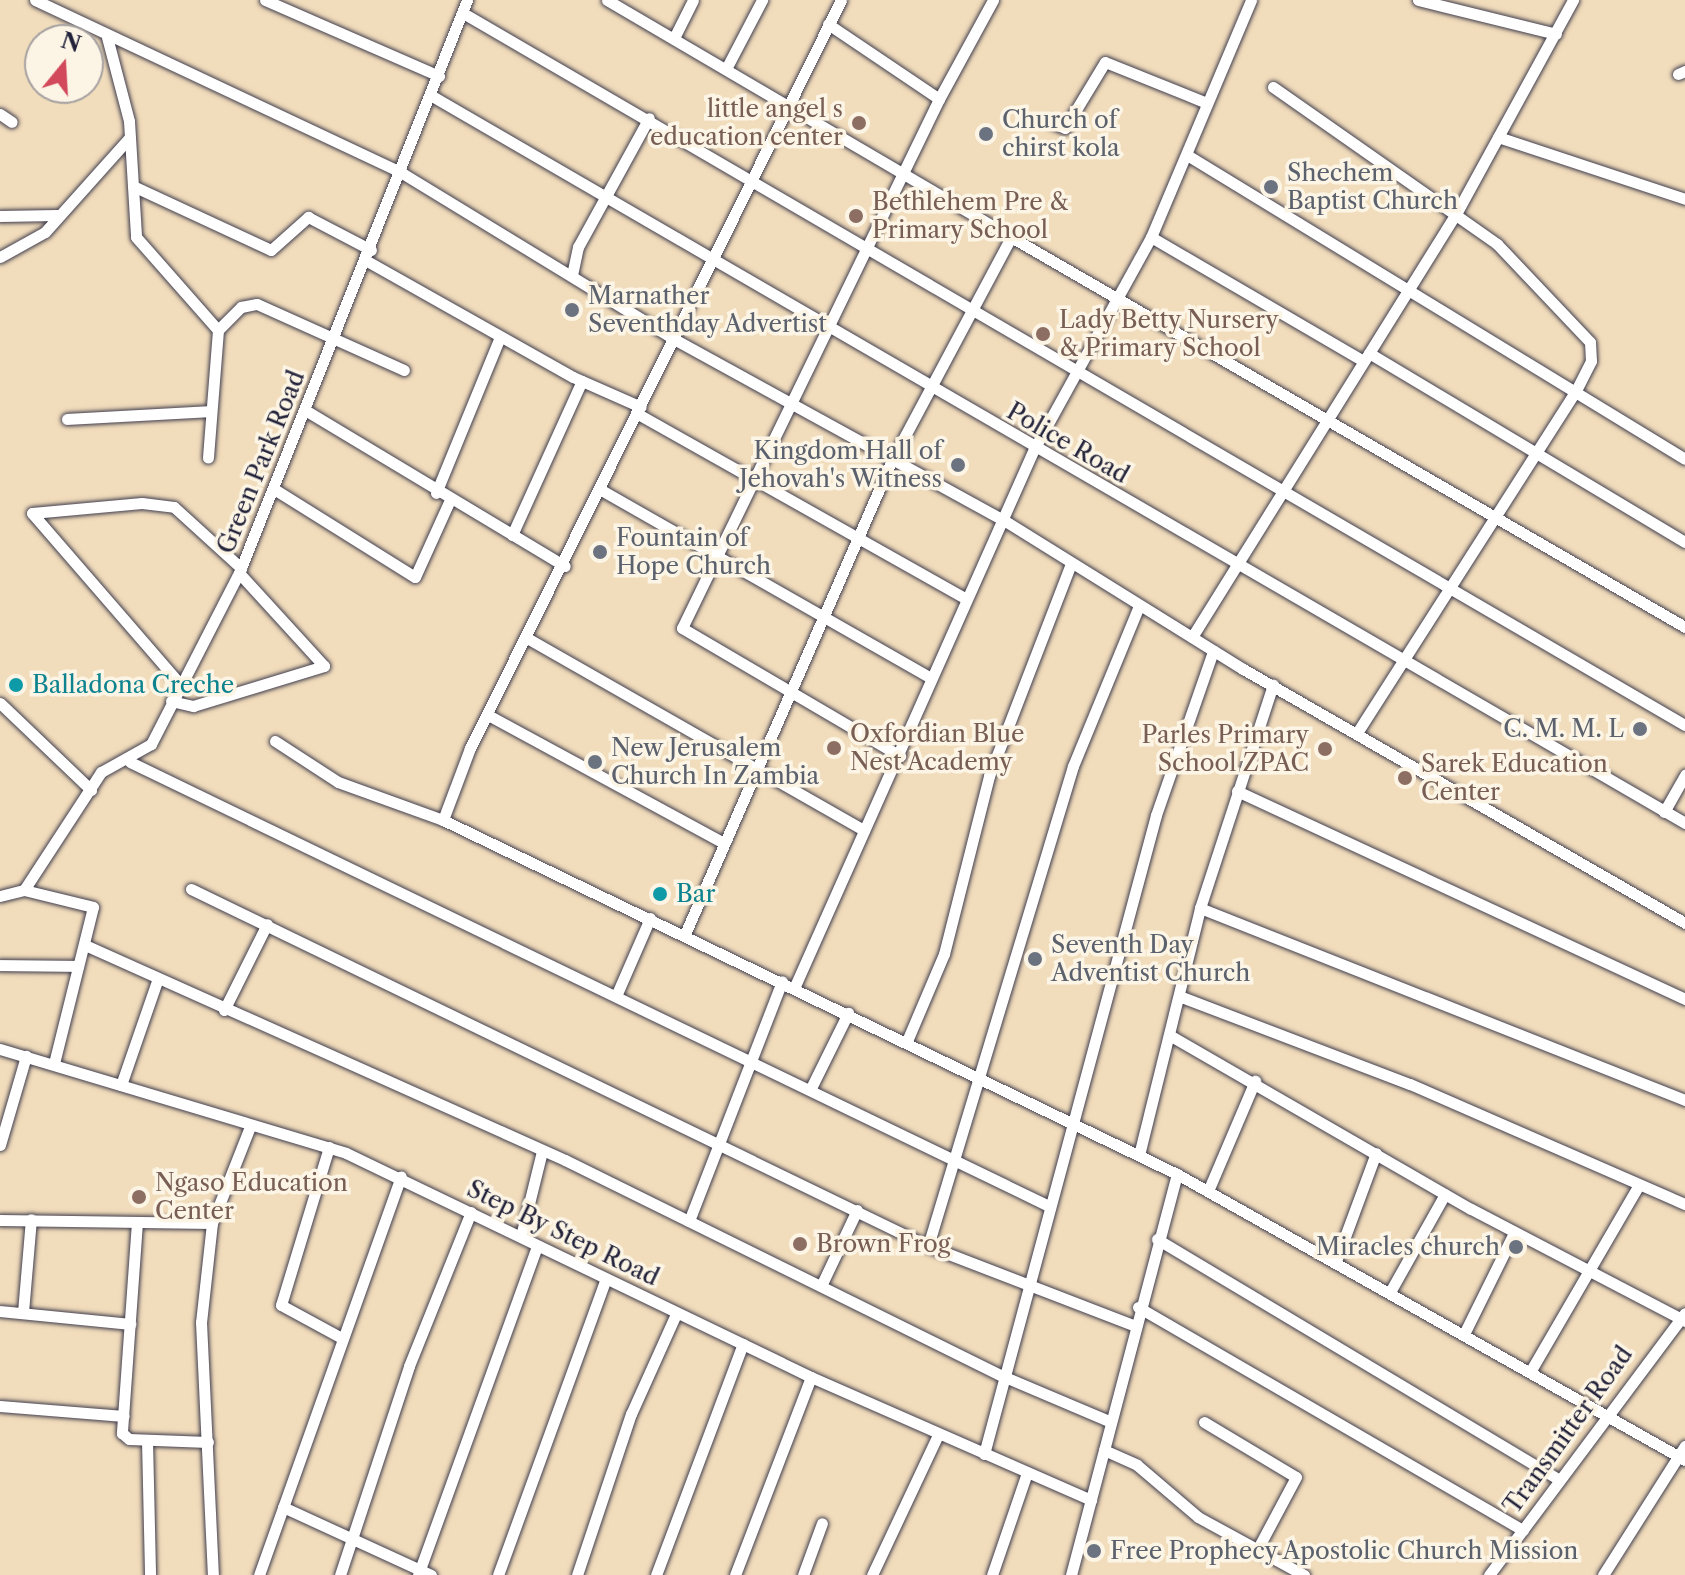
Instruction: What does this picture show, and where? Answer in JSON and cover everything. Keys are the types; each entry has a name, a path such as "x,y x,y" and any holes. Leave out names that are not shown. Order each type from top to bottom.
{"street":[{"path":"35,0 107,37 402,173 674,339 891,462 1002,519 1213,651 1359,730 1619,891 1685,923"},
{"path":"265,0 439,76"},
{"name":"Green Park Road","path":"24,890 91,790 115,761 130,762 151,744 240,570 369,256 467,0"},
{"path":"607,0 626,5 788,109 1328,417 1685,627"},
{"path":"674,38 693,0"},
{"path":"727,67 762,0"},
{"path":"443,820 488,715 603,491 674,339 841,0"},
{"path":"900,756 682,628 787,401 828,326 939,99 993,0"},
{"path":"795,986 900,756 931,678 1034,449 1114,295 1151,237 1251,0"},
{"path":"1418,0 1556,34"},
{"path":"1192,637 1283,486 1457,212 1573,0"},
{"path":"463,13 755,180 1074,372 1283,486 1685,725"},
{"path":"828,24 939,99"},
{"path":"107,37 130,137 140,247 218,330"},
{"path":"1050,122 1065,128 1105,62 1207,103"},
{"path":"1273,87 1457,212 1588,335 1591,361 1575,392 1494,514 1359,730"},
{"name":"Police Road","path":"432,96 714,258 1401,663 1685,823"},
{"path":"0,114 12,122"},
{"path":"572,275 605,195 649,118"},
{"path":"0,257 45,232 130,137"},
{"path":"1498,137 1685,199"},
{"path":"1187,155 1685,459"},
{"path":"133,186 271,250 308,217 500,337 640,410 855,542 966,599"},
{"path":"0,216 57,215"},
{"path":"685,934 788,692 891,462 1011,237"},
{"path":"1151,237 1536,451 1685,542"},
{"path":"208,458 218,330 246,304 337,336 404,370"},
{"path":"436,493 500,337"},
{"path":"512,535 582,381"},
{"path":"305,410 449,502 565,566"},
{"path":"67,419 211,411"},
{"path":"274,489 415,577 449,502"},
{"path":"603,491 931,678"},
{"path":"171,701 193,706 324,666 240,570 174,507 142,503 32,513 180,684"},
{"path":"907,1041 944,954 989,776 1071,564"},
{"path":"928,1246 983,1080 1073,766 1139,606"},
{"path":"527,638 755,771 864,830"},
{"path":"984,1454 1156,815 1213,651"},
{"path":"1139,1155 1171,1036 1200,908 1273,685"},
{"path":"0,703 91,790"},
{"path":"488,715 724,843"},
{"path":"275,741 338,782 443,820 795,986 1177,1174 1336,1261 1604,1416 1684,1454 1603,1575"},
{"path":"130,762 616,996 746,1062 811,1088 954,1163 1049,1206"},
{"path":"1664,812 1685,775"},
{"path":"1237,791 1685,999"},
{"path":"191,889 719,1141 928,1246 1026,1289 1133,1325"},
{"path":"0,896 24,890 90,903 85,945 54,1064"},
{"path":"1200,908 1685,1100"},
{"path":"616,996 650,918"},
{"path":"224,1010 267,924"},
{"path":"85,945 542,1151 1005,1377 1111,1422"},
{"path":"0,965 78,966"},
{"path":"121,1085 158,978"},
{"path":"689,1221 746,1062 782,981"},
{"path":"1179,996 1410,1084 1685,1204"},
{"path":"811,1088 848,1013"},
{"path":"1171,1036 1255,1081 1514,1233 1683,1318"},
{"name":"Step By Step Road","path":"0,1049 121,1085 249,1129 329,1147 401,1177 676,1314 811,1377 1091,1500"},
{"path":"0,1145 26,1056"},
{"path":"1208,1191 1255,1081"},
{"path":"213,1575 201,1295 212,1223 249,1129"},
{"path":"329,1147 281,1305 340,1337"},
{"path":"521,1236 542,1151"},
{"path":"1336,1261 1376,1153"},
{"path":"1071,1575 1133,1325 1177,1174"},
{"path":"259,1575 340,1337 401,1177"},
{"path":"1530,1372 1586,1268 1639,1185"},
{"path":"1390,1292 1445,1194"},
{"path":"821,1286 857,1210"},
{"path":"340,1575 471,1212"},
{"path":"23,1312 31,1219"},
{"path":"0,1220 212,1223"},
{"path":"137,1222 124,1437 208,1442"},
{"path":"1464,1334 1514,1233"},
{"path":"1157,1239 1558,1479"},
{"path":"419,1572 537,1246"},
{"path":"498,1575 606,1279"},
{"path":"1138,1307 1523,1530"},
{"path":"0,1311 130,1324"},
{"path":"577,1575 631,1414 676,1314"},
{"name":"Transmitter Road","path":"1489,1575 1604,1416 1683,1318"},
{"path":"656,1575 743,1344"},
{"path":"735,1575 811,1377"},
{"path":"0,1406 124,1416"},
{"path":"1204,1422 1296,1477 1257,1550"},
{"path":"872,1575 938,1435"},
{"path":"147,1440 150,1575"},
{"path":"1104,1450 1137,1465 1198,1517 1304,1575"},
{"path":"992,1575 1027,1473"},
{"path":"283,1507 353,1536 419,1572 431,1575"},
{"path":"803,1575 822,1523"}],"place":[{"name":"little angel s education center","path":"859,123"},
{"name":"Church of chirst kola","path":"986,134"},
{"name":"Shechem Baptist Church","path":"1271,187"},
{"name":"Bethlehem Pre & Primary School","path":"856,216"},
{"name":"Marnather Seventhday Advertist","path":"572,310"},
{"name":"Lady Betty Nursery & Primary School","path":"1043,334"},
{"name":"Kingdom Hall of Jehovah's Witness","path":"958,465"},
{"name":"Fountain of Hope Church","path":"600,552"},
{"name":"Balladona Creche","path":"16,685"},
{"name":"C. M. M. L","path":"1640,729"},
{"name":"Oxfordian Blue Nest Academy","path":"834,748"},
{"name":"Parles Primary School ZPAC","path":"1325,749"},
{"name":"New Jerusalem Church In Zambia","path":"595,762"},
{"name":"Sarek Education Center","path":"1405,778"},
{"name":"Bar","path":"660,894"},
{"name":"Seventh Day Adventist Church","path":"1035,959"},
{"name":"Ngaso Education Center","path":"139,1197"},
{"name":"Brown Frog","path":"800,1244"},
{"name":"Miracles church","path":"1516,1247"},
{"name":"Free Prophecy Apostolic Church Mission","path":"1094,1551"}]}
